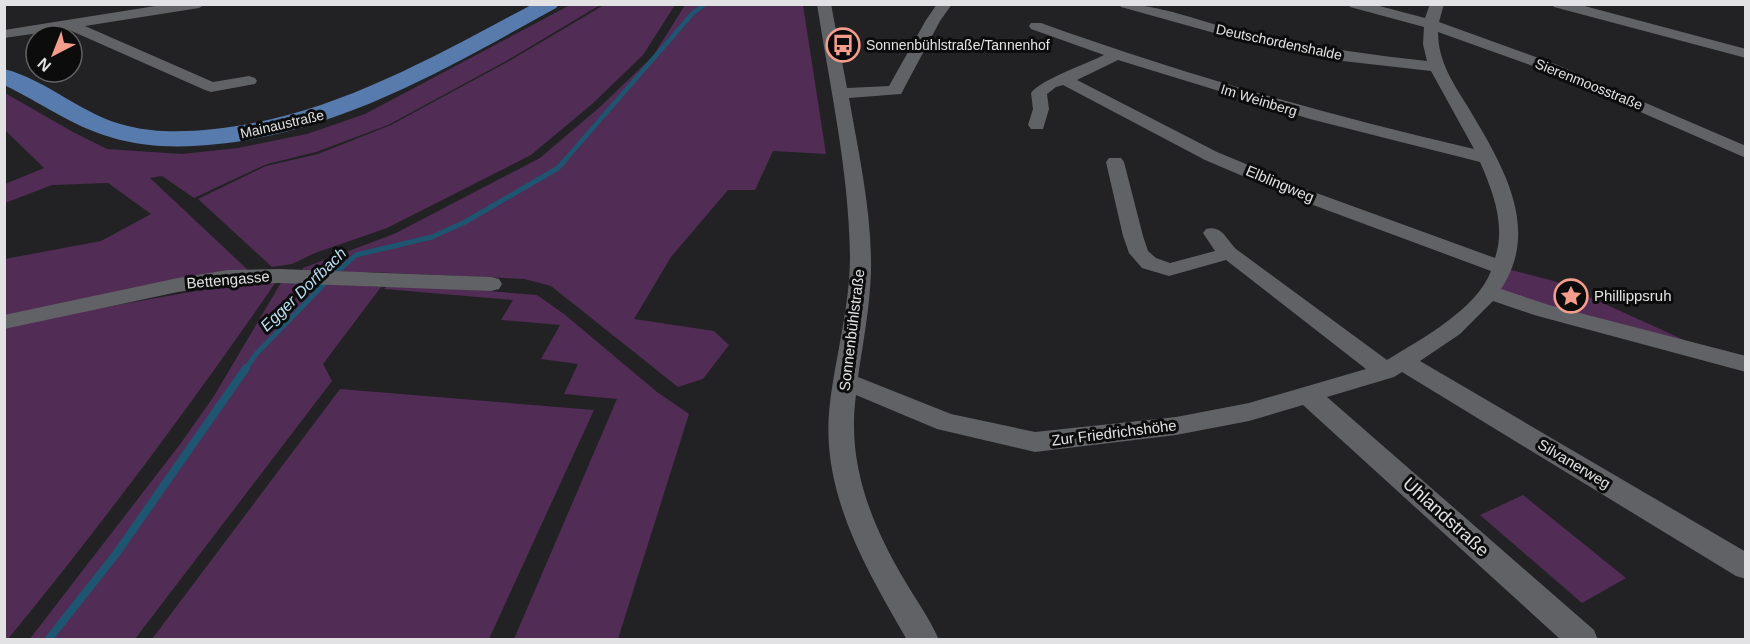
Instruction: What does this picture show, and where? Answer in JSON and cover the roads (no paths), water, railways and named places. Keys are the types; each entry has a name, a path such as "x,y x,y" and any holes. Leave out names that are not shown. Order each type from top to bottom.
{"main road":[{"name":"Mainaustraße","path":"4,76 117,132 141,137 218,138 305,121 343,108 376,94 549,4"}],"street":[{"path":"69,24 199,4"},
{"name":"Sonnenbühlstraße","path":"824,4 857,201 861,255 839,443 850,499 878,563 924,639"},
{"path":"839,93 895,92 933,20 945,4"},
{"name":"Deutschordenshalde","path":"1126,4 1236,35 1334,55 1435,67"},
{"name":"Sierenmoosstraße","path":"1354,4 1429,24 1518,56 1632,100 1746,153"},
{"name":"Zur Friedrichshöhe","path":"845,381 946,422 1035,442 1176,426 1249,412 1394,366 1453,329 1491,293 1503,268 1511,242 1510,221 1502,188 1435,67 1429,24 1437,4"},
{"path":"1559,4 1746,54"},
{"name":"Im Weinberg","path":"1036,26 1116,55 1291,110 1486,158"},
{"path":"4,34 24,31"},
{"path":"84,31 211,87 249,81"},
{"path":"1037,125 1041,109 1039,93 1050,84 1065,80 1116,55"},
{"name":"Elblingweg","path":"1065,80 1221,160 1304,195 1503,268"},
{"path":"1115,162 1133,236 1139,253 1149,263 1169,270 1229,253"},
{"path":"1213,233 1218,243 1229,253 1323,326 1394,366"},
{"name":"Bettengasse","path":"4,322 178,285 228,277 491,284"},
{"path":"1491,293 1553,313 1746,364"},
{"name":"Silvanerweg","path":"1394,366 1746,567"},
{"name":"Uhlandstraße","path":"1308,395 1583,639"}],"waterway":[{"name":"Egger Dorfbach","path":"565,160 693,13 705,4"},
{"name":"Egger Dorfbach","path":"245,370 256,354 330,278 356,255 432,237 465,222 558,168 566,159"},
{"name":"Egger Dorfbach","path":"48,640 116,554 246,368"}],"place":[{"name":"Sonnenbühlstraße/Tannenhof","path":"843,45"},
{"name":"Phillippsruh","path":"1571,296"}]}
